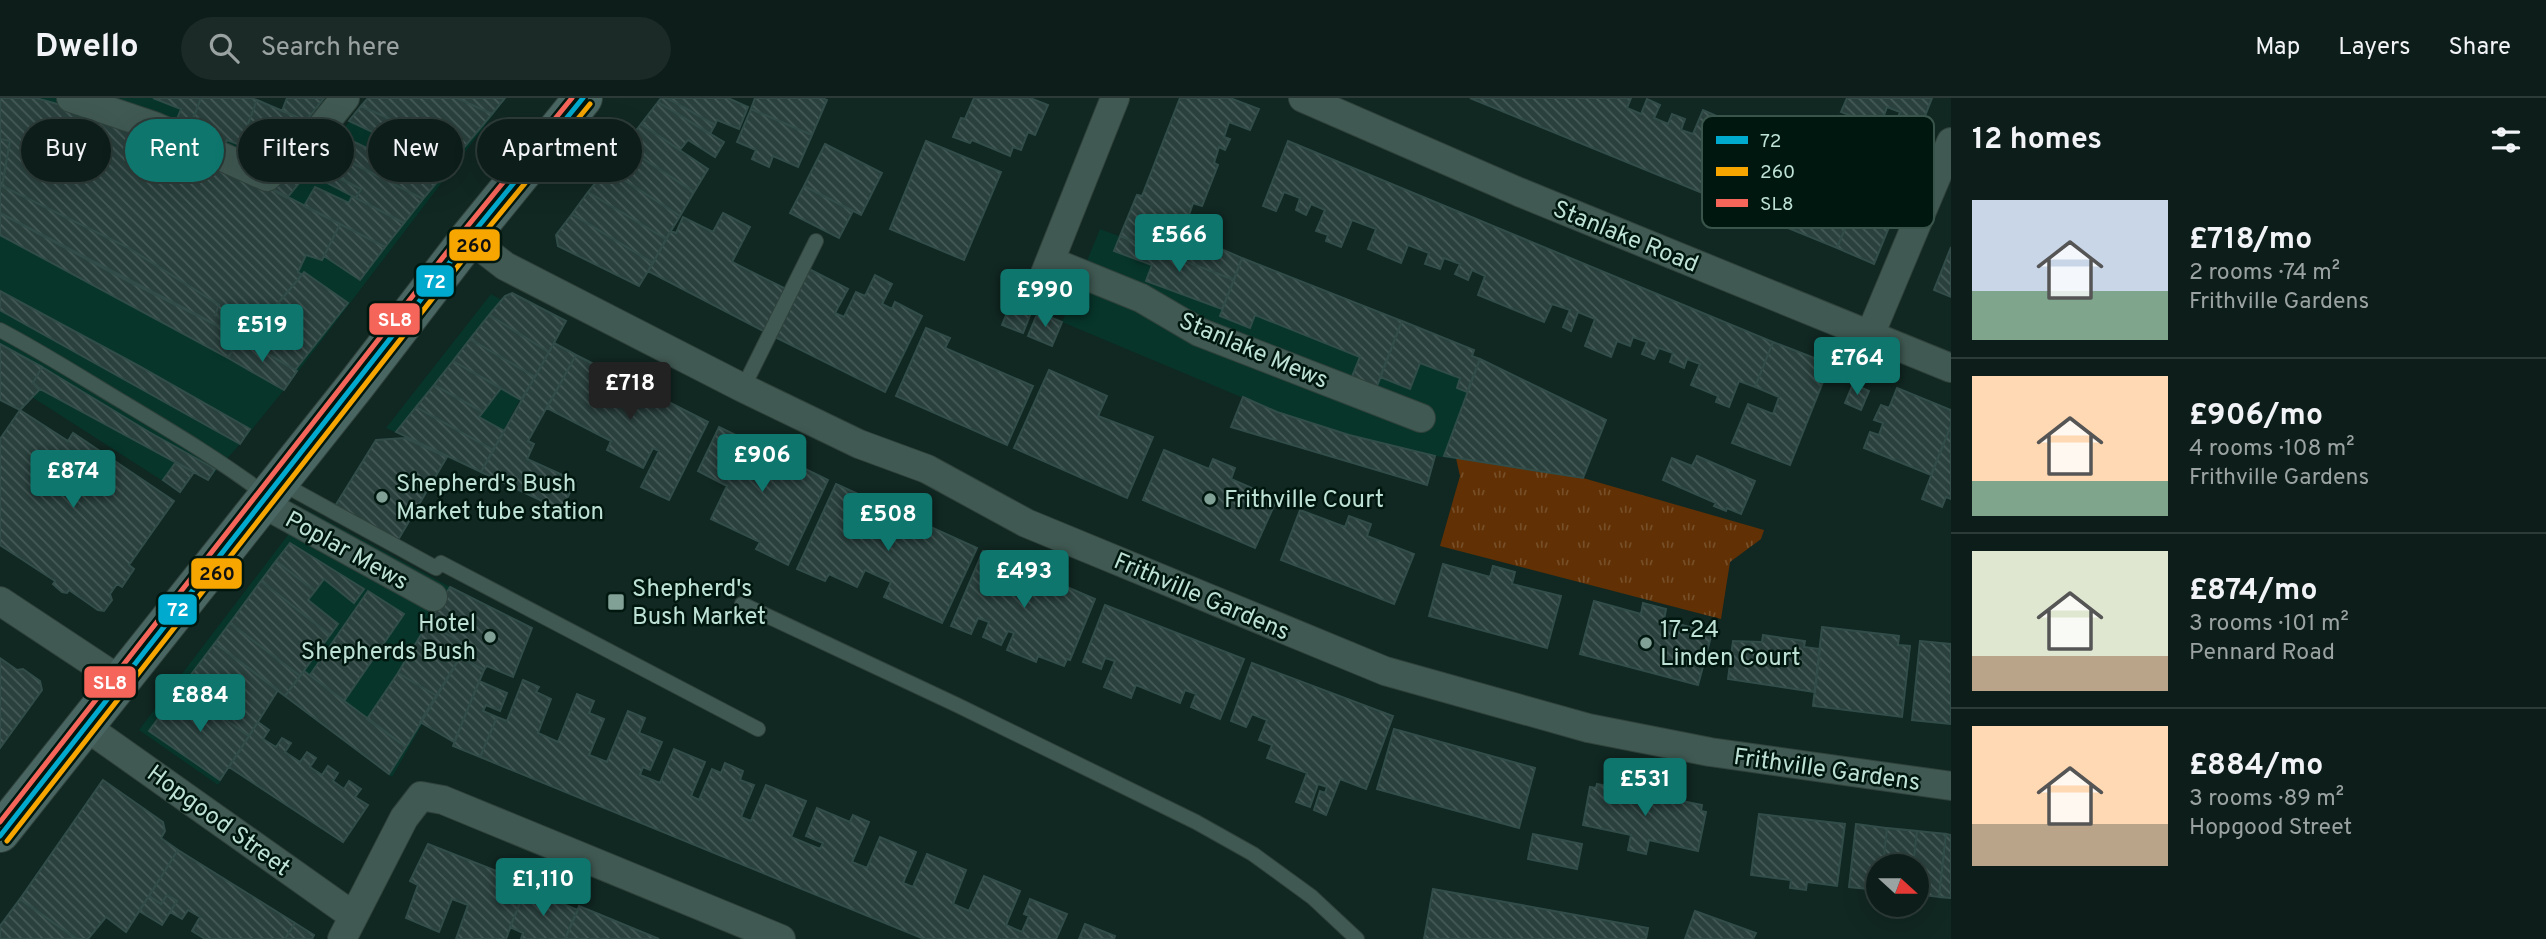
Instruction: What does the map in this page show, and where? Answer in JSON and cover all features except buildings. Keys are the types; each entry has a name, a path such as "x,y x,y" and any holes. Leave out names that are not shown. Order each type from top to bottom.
{"main road":[{"path":"1,833 469,238 583,98"}],"street":[{"path":"71,98 154,126 267,177 286,157 299,156 345,98"},
{"path":"1036,296 1115,98"},
{"name":"Stanlake Road","path":"1303,98 1519,192 1951,368"},
{"path":"1934,183 1951,142"},
{"path":"1870,335 1915,228"},
{"name":"Frithville Gardens","path":"469,238 505,266 743,388 859,444 927,468 1026,523 1385,671 1588,728 1710,752 1951,786"},
{"name":"Stanlake Mews","path":"1050,261 1141,298 1199,332 1421,418"},
{"name":"Poplar Mews","path":"269,494 433,597"},
{"path":"0,601 121,681"},
{"name":"Hopgood Street","path":"85,726 347,927"},
{"path":"347,927 404,818 421,796 443,800 781,939"}],"lane":[{"path":"743,388 816,241"},
{"path":"0,330 155,421 269,494 436,568 441,563 758,729"},
{"path":"742,604 1196,822 1254,854 1312,897 1357,939"}],"shaded area":[{"path":"0,98 247,98 301,119 238,119 238,182 259,182 288,197 300,182 354,182 354,119 352,119 369,98 506,98 490,119 477,119 477,136 463,155 463,119 368,119 368,182 442,182 284,390 208,480 194,472 180,492 32,397 20,410 0,399"},
{"path":"1100,229 1233,279 1242,258 1474,350 1472,356 1606,420 1583,478 1435,456 1349,435 1277,412 1062,322"},
{"path":"491,294 557,331 481,472 386,428"},
{"path":"307,510 532,628 513,677 487,666 484,670 460,658 392,777 278,690 218,785 139,730"}],"green space":[{"path":"1456,458 1583,478 1764,530 1761,539 1730,562 1721,619 1440,546 1460,476"}],"transit line":[{"name":"SL8","path":"0,822 462,233 572,98"},
{"name":"72","path":"0,836 469,238 583,98"},
{"name":"260","path":"7,841 476,243 590,104"}],"place":[{"name":"Shepherd's Bush Market tube station","path":"382,497"},
{"name":"Frithville Court","path":"1210,499"},
{"name":"Shepherd's Bush Market","path":"616,602"},
{"name":"Hotel Shepherds Bush","path":"490,637"},
{"name":"17-24 Linden Court","path":"1646,643"}]}
